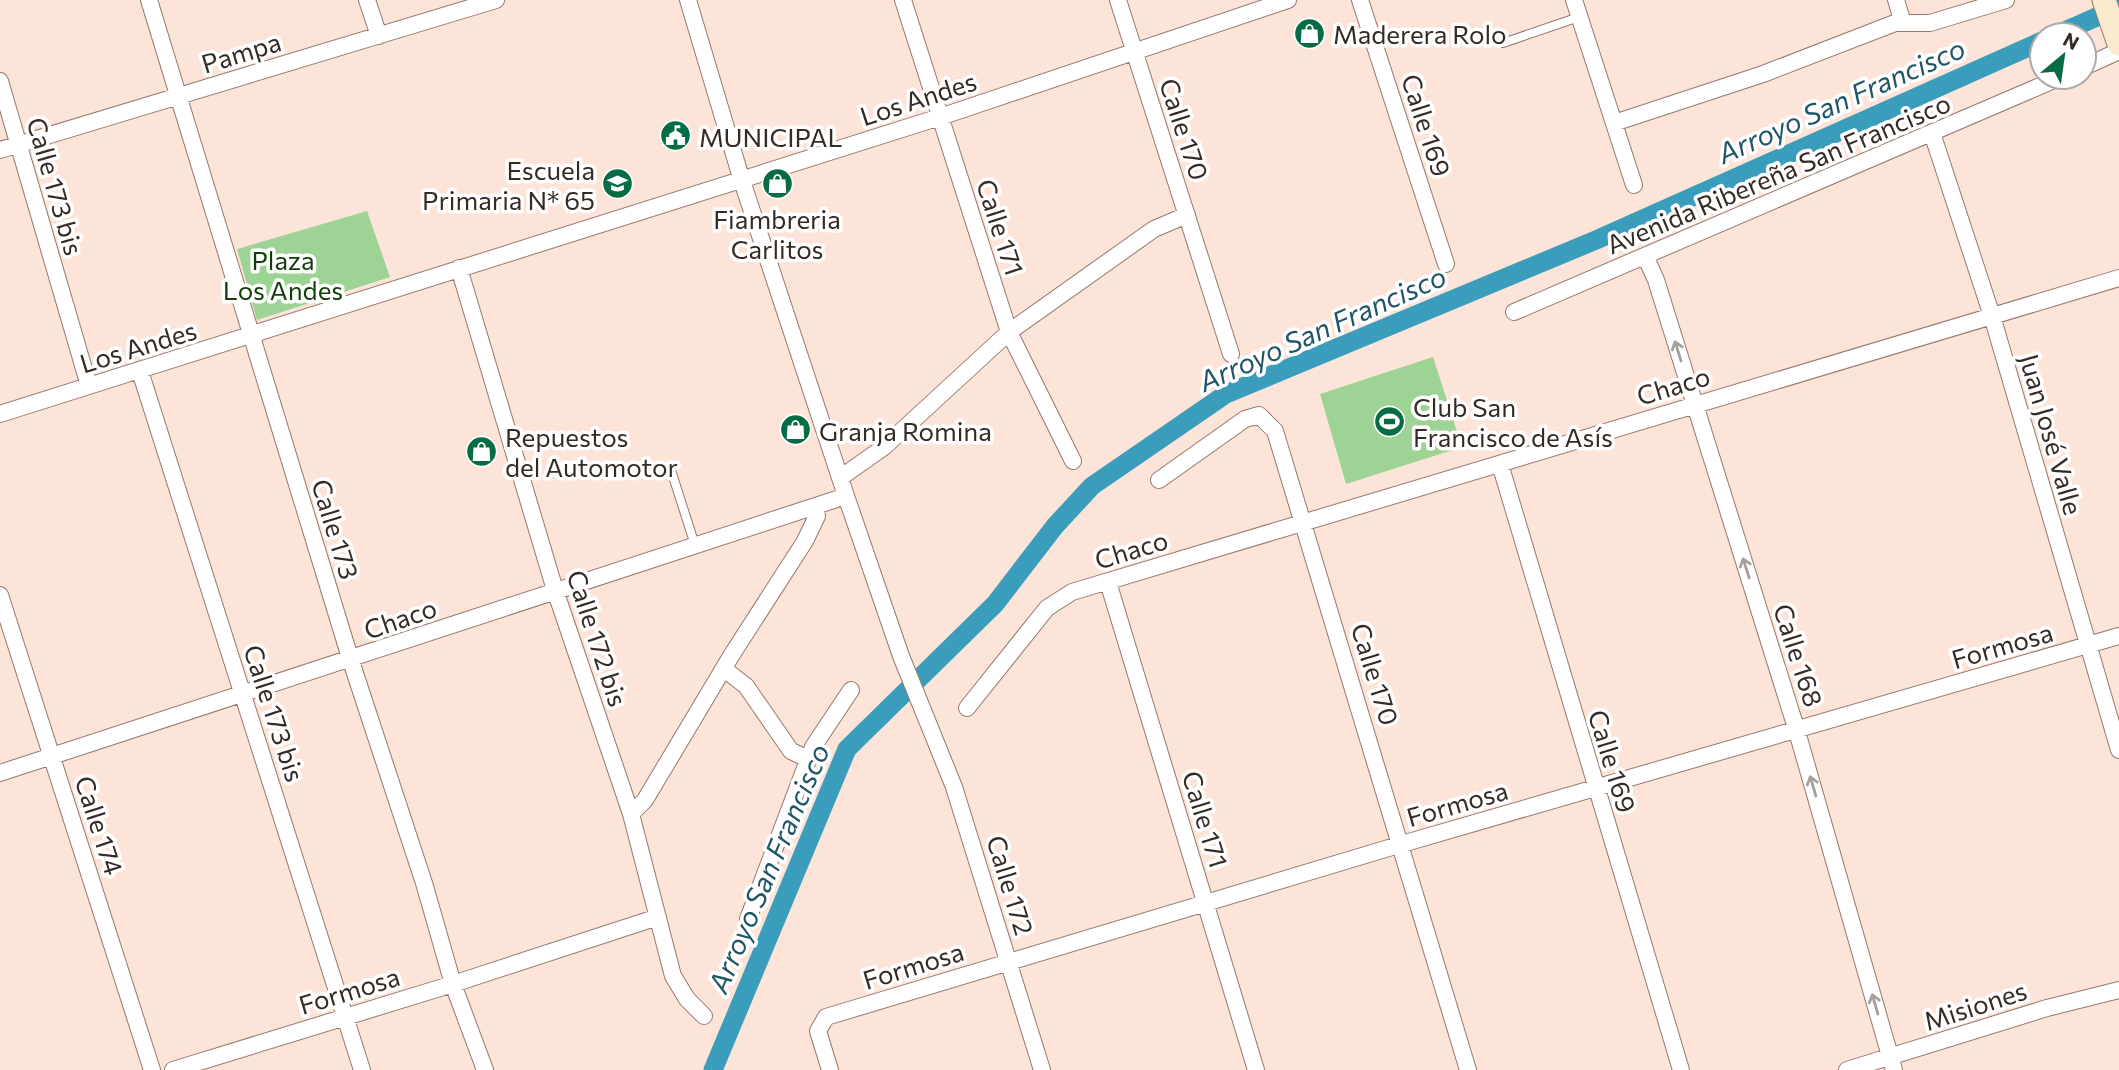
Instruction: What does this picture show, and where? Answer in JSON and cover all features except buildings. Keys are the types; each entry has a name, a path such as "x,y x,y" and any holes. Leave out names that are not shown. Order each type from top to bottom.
{"main road":[{"path":"2104,0 2119,45"}],"street":[{"name":"Calle 173","path":"149,0 351,661 424,883 453,984 485,1070"},
{"path":"368,0 379,36"},
{"name":"Pampa","path":"0,150 496,0"},
{"name":"Calle 172","path":"688,0 742,181 846,496 901,656 954,787 1041,1070"},
{"name":"Calle 171","path":"904,0 1009,332 1073,461"},
{"name":"Calle 170","path":"1118,0 1231,354"},
{"name":"Los Andes","path":"0,414 250,337 355,300 742,181 1288,0"},
{"name":"Calle 169","path":"1360,0 1446,264"},
{"path":"1574,0 1633,185"},
{"path":"1896,0 1903,23"},
{"path":"1615,123 1763,74 1895,23 1930,23 2006,0"},
{"path":"2098,58 2119,45"},
{"name":"Calle 173 bis","path":"0,81 89,386"},
{"name":"Avenida Ribereña San Francisco","path":"1514,312 1646,258 2029,91"},
{"name":"Juan José Valle","path":"1932,133 1992,316 2119,750"},
{"path":"840,478 884,447 1009,332 1154,229 1187,215"},
{"name":"Calle 168","path":"1646,258 1656,280 1796,728 1892,1064"},
{"name":"Calle 172 bis","path":"459,268 555,590 631,814 673,976 687,999 704,1016"},
{"name":"Chaco","path":"967,708 1053,601 1072,592 2119,278"},
{"name":"Calle 173 bis","path":"140,371 362,1070"},
{"name":"Calle 170","path":"1159,480 1245,419 1259,415 1275,431 1402,844 1468,1070"},
{"name":"Calle 169","path":"1500,464 1681,1070"},
{"name":"Chaco","path":"0,773 351,661 555,590 846,496"},
{"path":"631,814 645,800 805,541 817,516 815,506"},
{"name":"Calle 171","path":"1108,582 1256,1070"},
{"name":"Calle 174","path":"0,595 152,1070"},
{"name":"Formosa","path":"830,1070 818,1031 826,1017 1402,844 2119,636"},
{"path":"724,669 746,686 791,751 808,759"},
{"path":"748,919 808,759 851,690"},
{"name":"Formosa","path":"173,1070 453,984 658,917"},
{"name":"Misiones","path":"1847,1070 1892,1064 2047,1008 2119,990"}],"lane":[{"path":"1503,43 1579,17"},
{"path":"670,467 695,545"}],"green space":[{"name":"Plaza Los Andes","path":"367,211 390,277 257,320 237,249"},
{"name":"Club San Francisco de Asís","path":"1433,357 1462,447 1346,484 1320,394"}],"waterway":[{"name":"Arroyo San Francisco","path":"2088,21 2119,7"},
{"name":"Arroyo San Francisco","path":"713,1070 847,749 995,604 1055,526 1092,486 1226,394 1596,240 2028,47"}],"place":[{"name":"Maderera Rolo","path":"1310,33"},
{"name":"MUNICIPAL","path":"676,136"},
{"name":"Fiambreria Carlitos","path":"777,183"},
{"name":"Escuela Primaria N* 65","path":"618,184"},
{"name":"Club San Francisco de Asís","path":"1390,421"},
{"name":"Granja Romina","path":"796,430"},
{"name":"Repuestos del Automotor","path":"482,451"}]}
